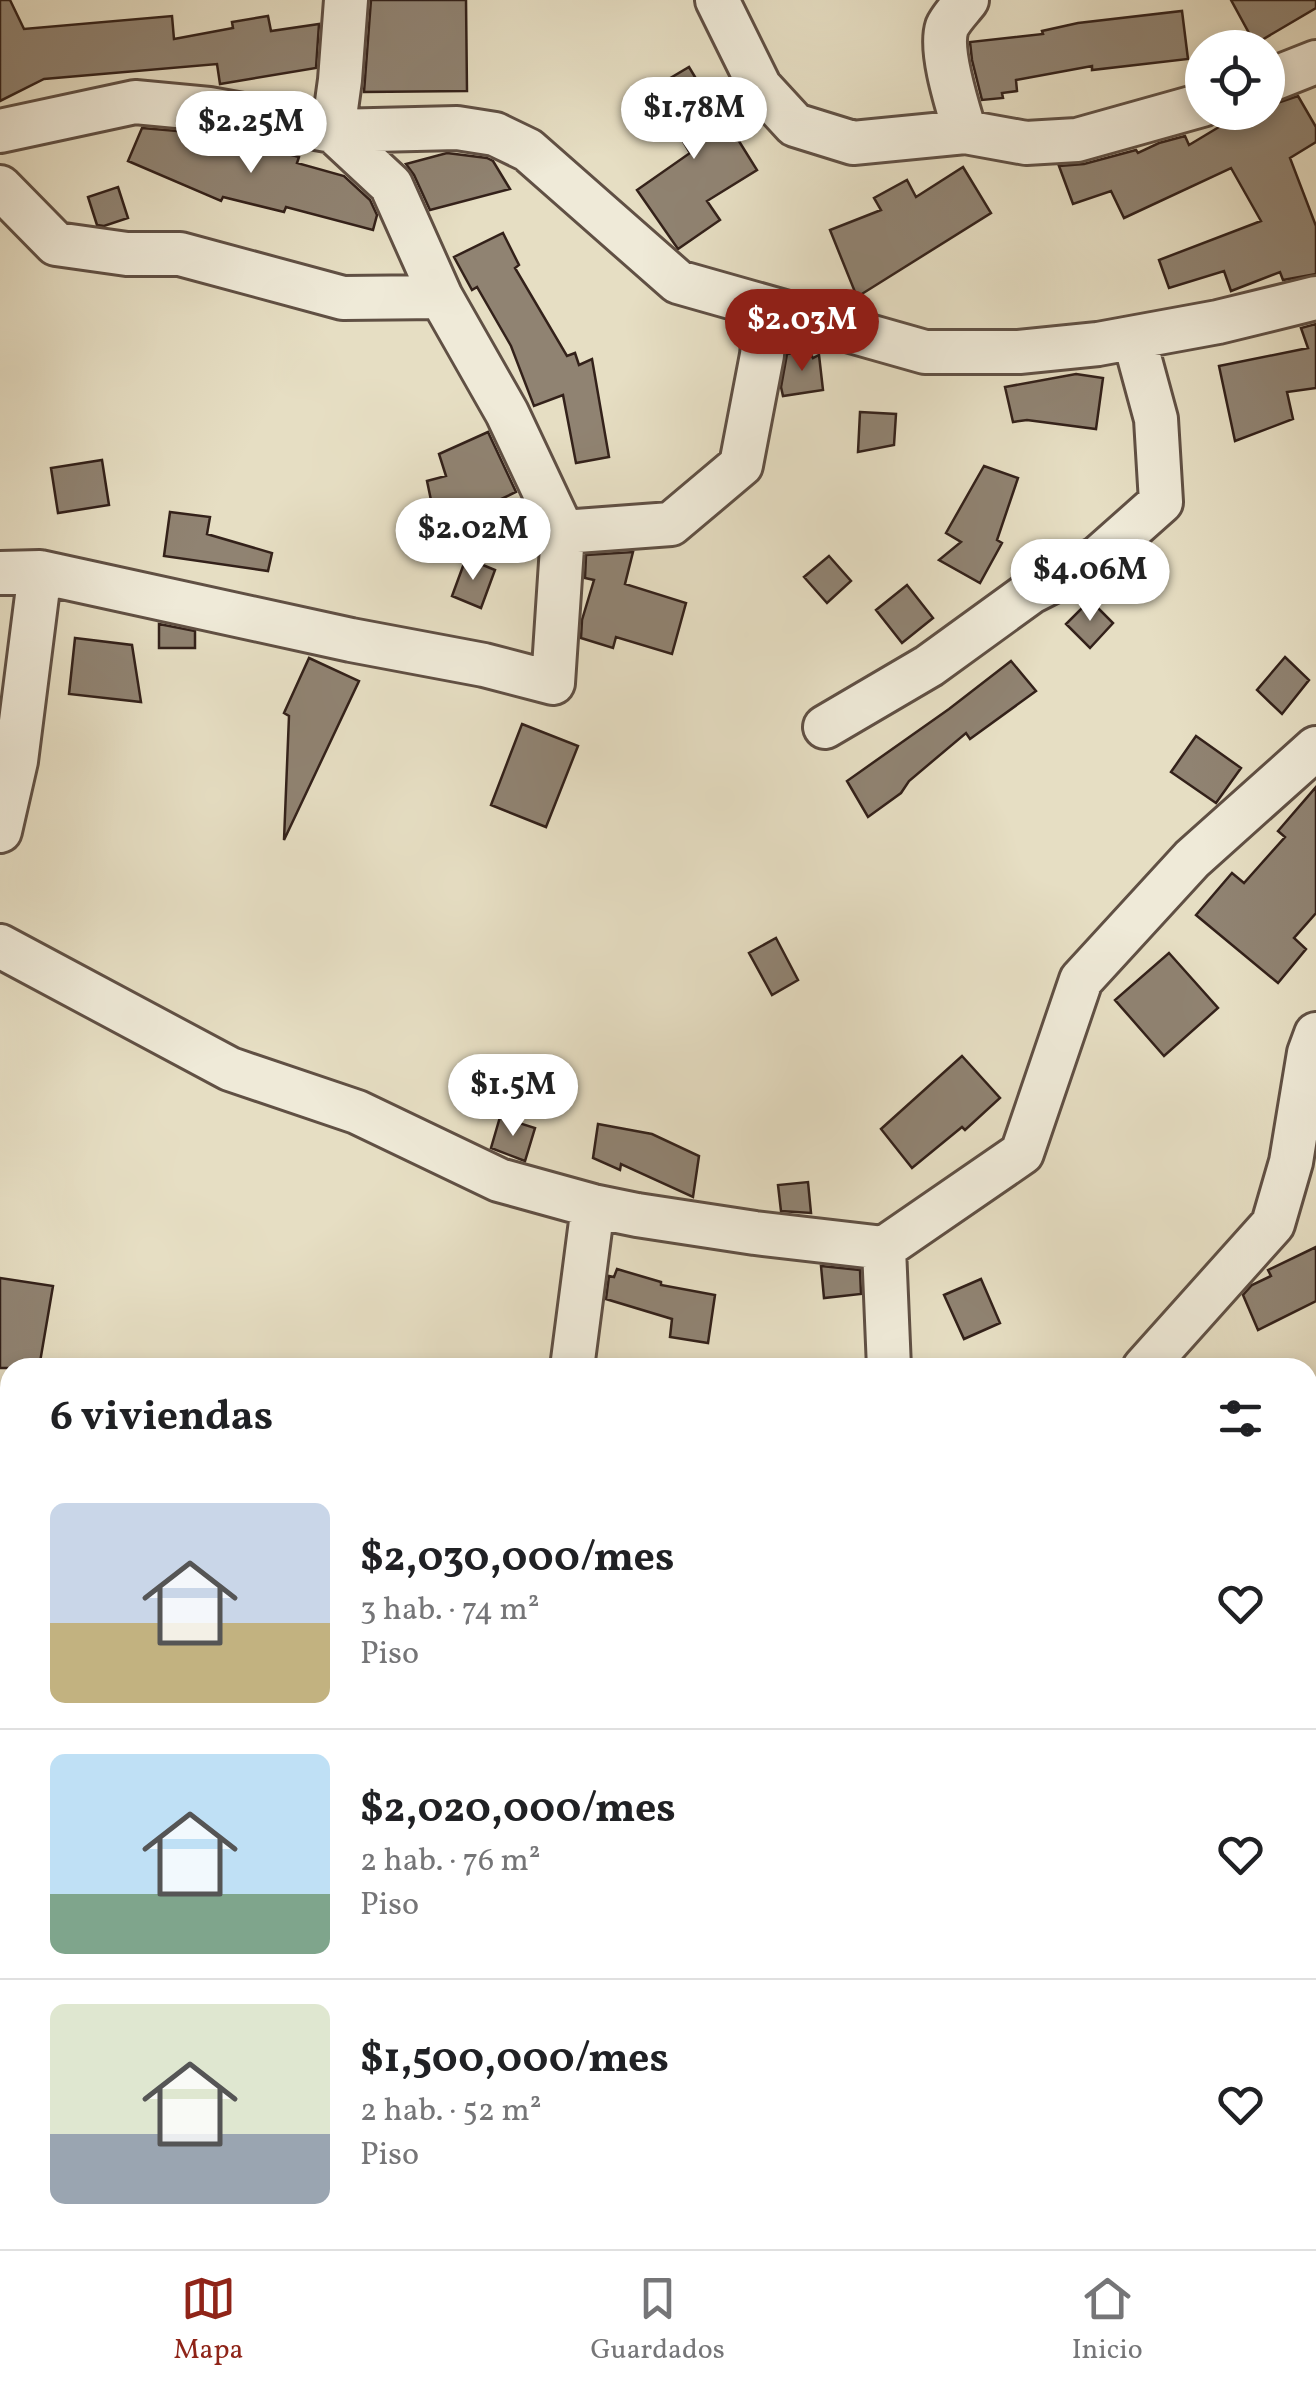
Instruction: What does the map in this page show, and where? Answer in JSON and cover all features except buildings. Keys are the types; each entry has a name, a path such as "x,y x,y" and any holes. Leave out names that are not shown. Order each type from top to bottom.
{"street":[{"path":"333,131 346,0"},
{"path":"716,0 760,87 795,126 853,143 966,132 1026,143 1077,140 1185,110"},
{"path":"966,132 952,89 946,47 947,28 967,0"},
{"path":"1285,74 1316,62"},
{"path":"0,131 136,102 333,131 456,128 496,134 528,150 678,282 926,352 1019,352 1134,338 1316,298"},
{"path":"0,831 16,761 20,573 484,665 552,683 563,532 507,413 441,297 391,185 333,131"},
{"path":"0,187 56,244 127,254 180,254 343,298 441,297"},
{"path":"563,532 670,524 741,465 762,355 766,309"},
{"path":"825,726 929,666 1030,592 1098,558 1162,502 1156,419 1134,338"},
{"path":"0,946 230,1069 357,1112 498,1180 593,1206 755,1234 884,1248 1022,1153 1081,980 1192,859 1316,748"},
{"path":"1153,1358 1273,1224 1291,1162 1309,1053 1316,1034"},
{"path":"573,1358 593,1206"},
{"path":"884,1248 889,1358"}]}
